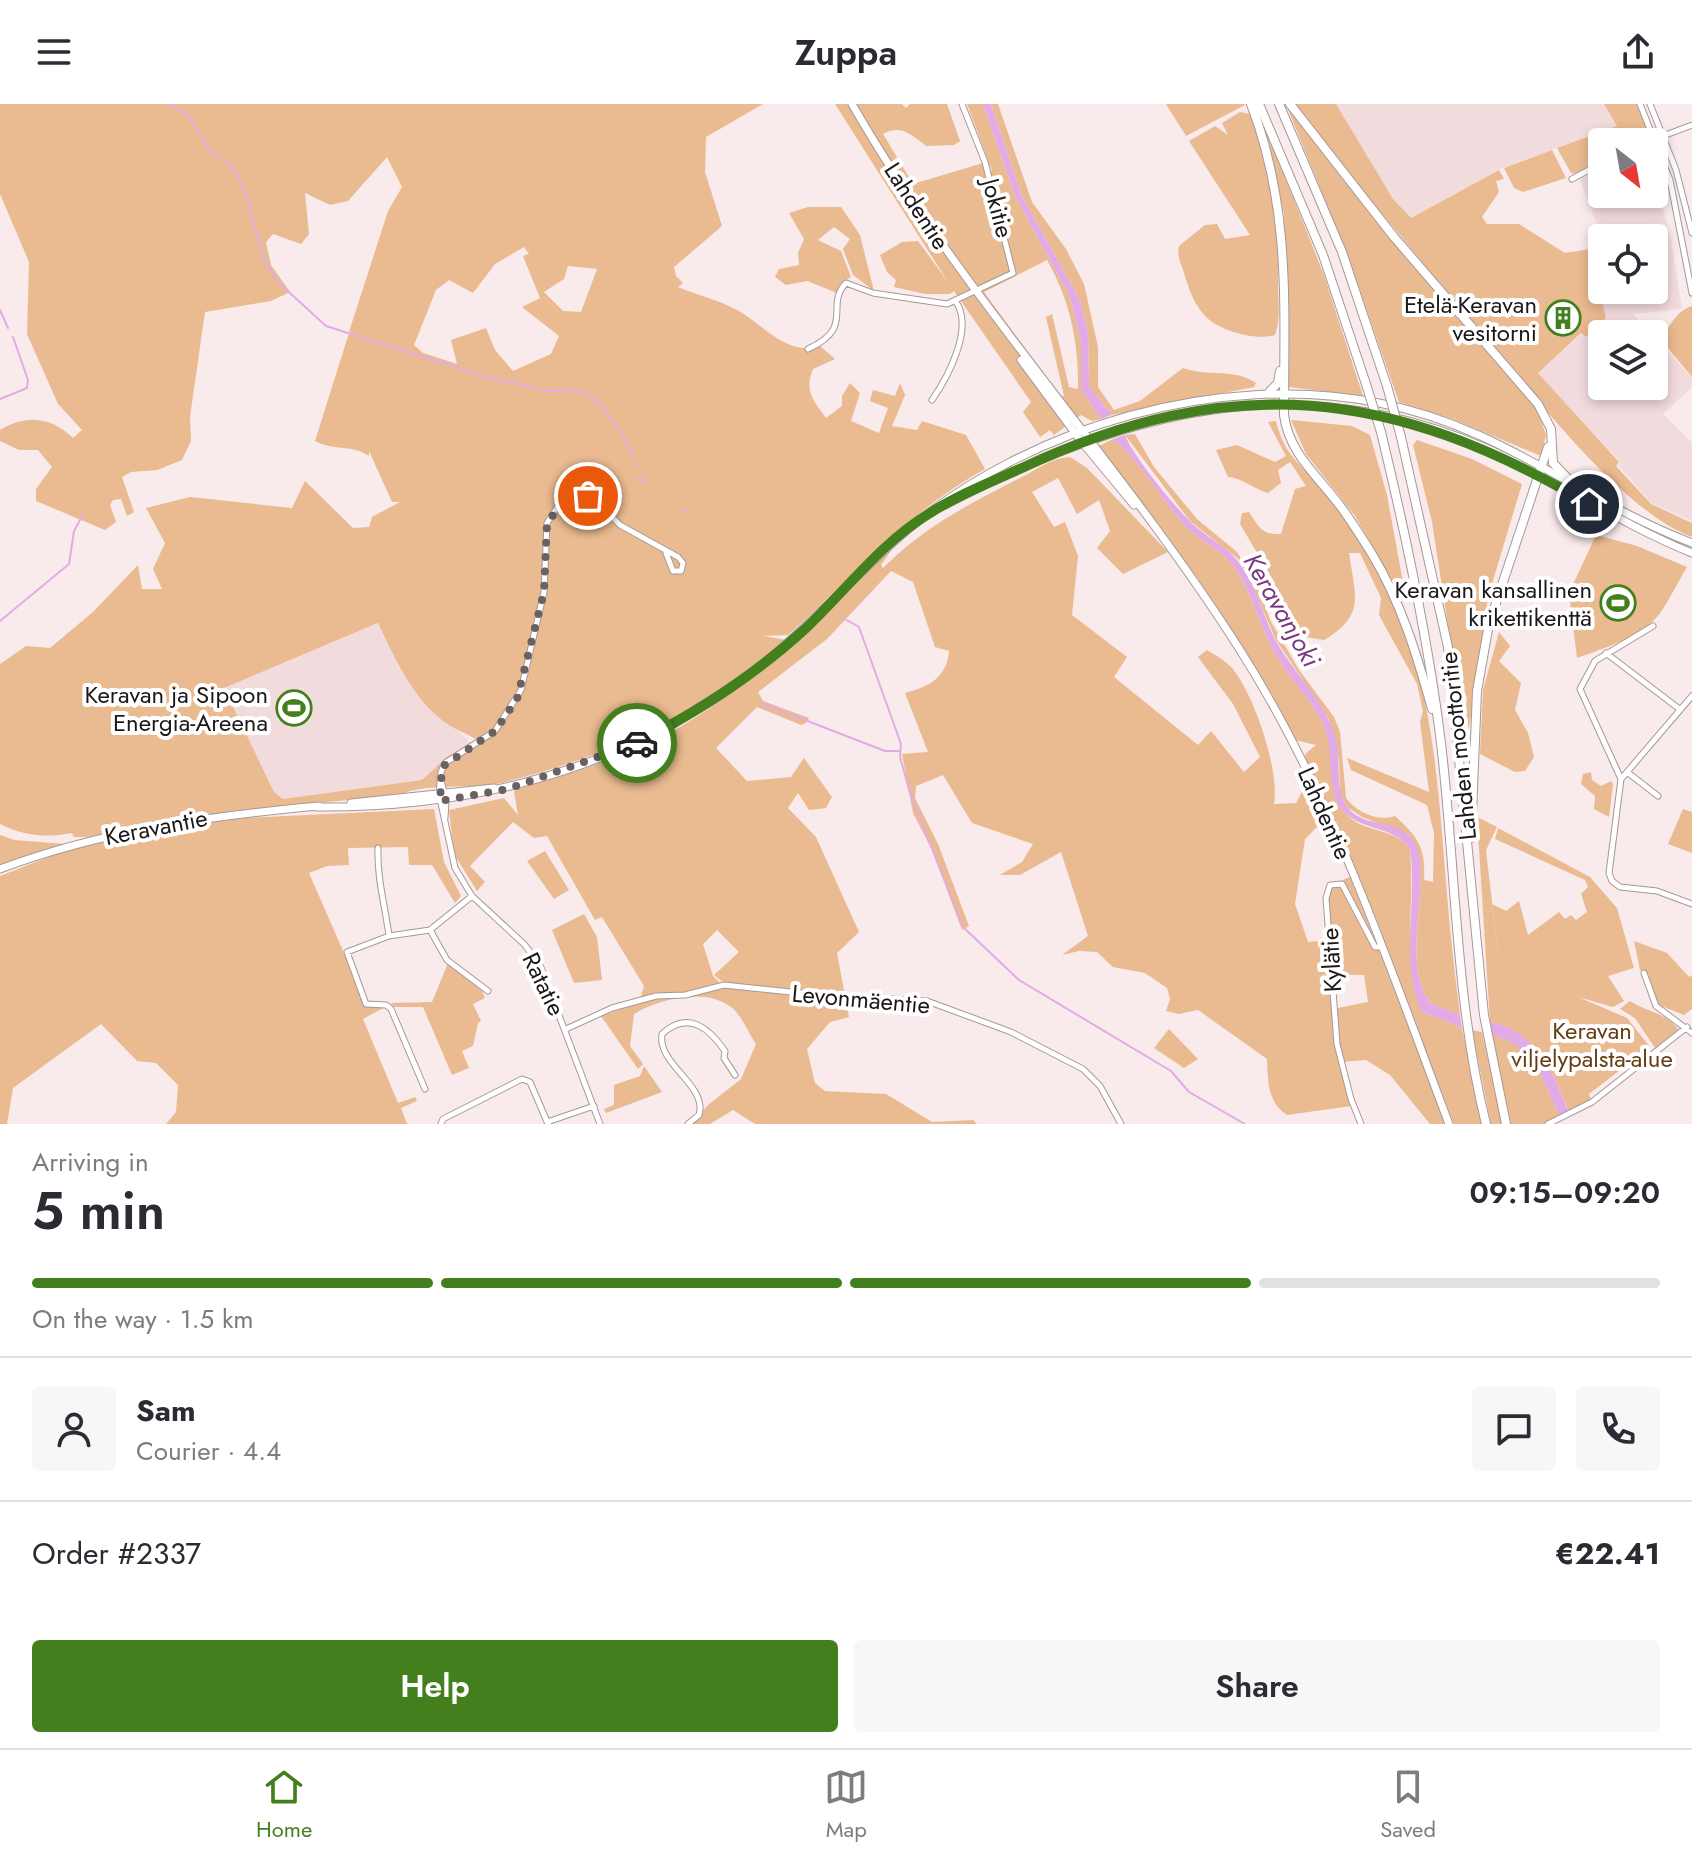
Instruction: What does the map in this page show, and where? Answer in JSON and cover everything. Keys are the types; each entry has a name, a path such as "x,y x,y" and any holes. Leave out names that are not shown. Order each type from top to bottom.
{"highway":[{"path":"1251,104 1268,154 1281,213 1285,424 1293,446 1342,508 1392,591 1418,661 1441,744"},
{"name":"Lahden moottoritie","path":"1259,104 1323,255 1381,432 1422,617 1441,744 1464,1010 1486,1124"},
{"name":"Lahden moottoritie","path":"1279,104 1342,252 1387,386 1448,647 1484,1015 1506,1124"},
{"path":"1290,104 1385,226 1538,404 1551,429 1552,460 1575,486"},
{"path":"1270,391 1278,383 1283,359"},
{"path":"1469,847 1474,825 1477,691 1489,624 1543,465 1549,432 1538,404"}],"main road":[{"name":"Lahdentie","path":"852,104 975,292 1085,440 1155,526 1242,653 1297,753 1337,837 1449,1124"},
{"name":"Keravantie","path":"0,869 68,846 203,817 443,797 524,783 633,744 712,702 774,656 866,567 930,513 977,480 1079,432 1118,420 1238,395 1284,392 1364,400 1420,412 1484,435 1543,465 1610,507 1692,543"},
{"name":"Keravantie","path":"930,513 1085,440 1125,429 1219,408 1284,404 1342,407 1400,419 1486,448 1610,517 1692,553"}],"street":[{"name":"Jokitie","path":"962,104 985,162 1014,269 1004,279 975,292"},
{"path":"1640,104 1651,128"},
{"path":"1650,104 1660,128"},
{"path":"1668,134 1692,125"},
{"path":"1668,147 1685,196 1692,233"},
{"path":"1572,179 1588,170"},
{"path":"1668,178 1679,214 1692,293"},
{"path":"808,349 826,340 833,332 839,313 840,290 846,283 873,293 947,304 975,292"},
{"path":"932,400 956,359 962,318 956,302"},
{"name":"Ratatie","path":"600,1124 546,977 533,954 472,896 455,868 440,776 445,763 495,731 521,690 544,592 547,523 558,506 579,496 595,499 620,525 666,553"},
{"path":"1653,626 1606,653 1587,670 1580,689 1621,779 1610,878 1620,887 1657,891 1692,904"},
{"path":"1606,653 1678,708"},
{"path":"1621,779 1678,708 1692,696"},
{"path":"1627,772 1658,796"},
{"path":"378,848 379,889 386,898 389,936"},
{"name":"Kylätie","path":"1361,1124 1337,1044 1326,898 1330,885 1342,884 1375,947 1381,947"},
{"path":"425,1089 391,1009 386,1005 366,1004 347,952 389,936 430,930 472,896"},
{"path":"430,930 447,960 488,991"},
{"path":"1644,973 1656,1006 1692,1033"},
{"name":"Levonmäentie","path":"566,1029 627,1004 724,985 927,1001 1011,1032 1083,1069 1100,1086 1121,1124"},
{"path":"688,1124 699,1115 699,1101 664,1050 662,1034 678,1024 700,1024 710,1030 725,1051 724,1058 735,1075"},
{"path":"1548,1124 1592,1102 1687,1027"},
{"path":"441,1123 503,1088 526,1079 548,1123 594,1106"}],"shaded area":[{"path":"983,104 991,104 1021,194 1080,300 1088,332 1089,386 1112,415 1101,419 1081,389 1081,342 1070,297 1015,196"},
{"path":"1336,104 1604,104 1617,126 1588,128 1588,137 1502,168 1411,218 1393,200"},
{"path":"1588,175 1588,200 1580,179"},
{"path":"1591,208 1663,208 1667,224 1597,224"},
{"path":"1668,228 1682,309 1633,314 1638,320 1604,320 1603,304 1668,304"},
{"path":"1582,333 1585,337 1588,334 1588,400 1668,400 1668,352 1692,378 1692,387 1663,414 1692,443 1692,521 1651,503 1618,465 1620,462 1537,373"},
{"path":"1125,435 1146,469 1178,508 1195,526 1234,556 1244,570 1276,641 1318,700 1331,725 1338,748 1339,784 1349,809 1364,819 1399,829 1413,840 1421,873 1417,964 1421,985 1430,1003 1460,1015 1462,1028 1421,1011 1415,991 1410,951 1410,849 1395,835 1355,820 1339,806 1333,788 1329,745 1323,724 1278,659 1237,571 1226,558 1187,528 1113,439"},
{"path":"379,623 413,689 471,743 448,756 422,780 283,799 274,792 224,688"},
{"path":"1490,1022 1521,1035 1542,1055 1569,1112 1560,1116 1529,1057 1520,1048 1492,1035"}],"green space":[{"path":"0,104 763,104 706,137 705,172 722,226 674,267 676,276 683,283 678,287 737,310 786,343 808,348 820,346 835,359 813,369 809,383 814,400 826,418 842,406 842,396 850,383 860,393 851,421 879,433 888,408 870,401 873,390 895,396 900,383 905,395 892,426 917,430 922,421 966,435 985,469 905,526 788,635 763,636 787,640 726,690 654,730 577,761 491,785 421,789 401,795 244,811 88,837 74,837 72,833 44,836 18,831 0,824 0,664 26,646 50,648 93,612 138,565 142,589 162,589 153,569 165,543 146,508 190,497 292,508 305,481 353,528 369,527 372,517 400,502 392,502 369,451 369,456 315,441 349,333 359,336 349,332 388,211 402,187 387,157 348,201 330,205 305,193 309,234 301,244 273,234 266,242 271,265 290,292 271,301 205,312 190,417 191,441 182,460 157,470 131,472 122,477 134,512 127,516 121,499 113,500 110,505 116,522 105,530 36,501 36,489 52,467 38,450 19,450 0,441 0,430 29,420 47,422 73,438 82,430 58,404 27,334 29,262 0,194","holes":["524,247 529,254 523,256 540,298 522,307 559,336 551,354 513,371 495,350 486,328 451,340 457,364 423,353 414,345 436,290 449,280 473,293 495,264","568,266 597,269 581,312 563,311 544,292 564,279","378,623 407,679 426,705 449,725 477,740 448,756 422,780 283,799 274,792 224,688"]},
{"path":"835,104 902,104 906,108 910,104 947,104 960,141 954,145 926,146 911,135 895,130 883,134 913,184 983,163 986,174 992,171 967,104 983,104 1015,196 1070,297 1081,342 1081,389 1101,419 1092,421 1081,415 1054,435 1050,430 1040,437 1023,412 1031,402 954,291 950,294 925,294 894,287 896,280 887,272 880,255 902,242 918,241 948,282","holes":["1047,260 1072,322 1077,355 1078,389 1069,387 1052,314 1046,317 1064,396 1060,396 984,292"]},
{"path":"991,104 998,104 1032,202 1066,249 1084,284 1098,347 1098,387 1114,410 1140,401 1183,368 1248,378 1256,383 1254,387 1112,415 1089,386 1088,332 1080,300 1021,194"},
{"path":"1166,104 1245,104 1245,105 1186,136"},
{"path":"1292,104 1336,104 1393,199 1411,218 1499,170 1504,179 1496,181 1499,192 1482,217 1487,224 1519,224 1565,253 1588,249 1588,304 1603,304 1606,318 1588,320 1588,335 1581,333 1538,373 1619,462 1616,466 1651,504 1692,523 1692,537 1665,524 1637,503 1580,448"},
{"path":"1604,104 1639,104 1647,128 1612,128 1617,126"},
{"path":"1287,107 1537,409 1546,435 1541,456 1453,419 1399,402 1346,251"},
{"path":"1240,112 1250,114 1258,135 1269,177 1275,220 1279,317 1275,335 1267,337 1228,330 1205,316 1191,294 1179,256 1179,246 1205,225 1217,224 1225,239 1250,235 1189,141 1215,126 1228,135 1222,123"},
{"path":"1264,125 1324,275 1363,396 1288,387 1284,214"},
{"path":"1588,137 1588,169 1578,174 1571,173 1557,148"},
{"path":"1552,150 1566,178 1523,192 1514,188 1504,168"},
{"path":"808,207 841,207 860,235 874,291 853,275 843,249 850,239 834,227 818,240 841,251 851,277 840,284 837,293 807,281 786,285 775,277 779,269 799,265 798,253 804,239 789,213"},
{"path":"1692,306 1692,377 1668,348 1668,329 1682,311"},
{"path":"1291,420 1352,426 1370,435 1387,495 1406,599 1403,599 1355,516 1306,454"},
{"path":"1276,421 1294,459 1333,501 1367,552 1404,628 1416,664 1437,778 1460,1015 1430,1003 1421,984 1417,962 1420,870 1417,851 1409,835 1362,817 1347,807 1340,793 1339,759 1329,719 1276,640 1247,573 1237,558 1190,521 1125,435 1135,434 1154,467 1197,519 1237,552 1258,585 1270,620 1299,670 1334,717 1340,732 1346,798 1355,808 1368,814 1382,818 1395,816 1403,823 1422,851 1424,880 1433,882 1434,833 1427,805 1351,770 1347,758 1429,792 1420,722 1423,711 1417,684 1379,615 1381,598 1360,553 1349,553 1355,593 1352,613 1337,631 1324,640 1306,637 1292,622 1272,578 1240,524 1242,513 1249,512 1265,531 1281,534 1295,489 1306,486 1290,462 1278,470 1281,483 1268,493 1228,477 1216,450 1237,445 1275,462 1286,456 1268,422"},
{"path":"1113,439 1133,459 1187,528 1226,558 1237,571 1278,659 1323,724 1335,790 1344,811 1359,823 1395,837 1410,849 1410,949 1415,989 1421,1011 1462,1028 1482,1124 1454,1124 1355,869 1306,762 1305,754 1316,745 1295,740 1199,580 1097,447"},
{"path":"1417,440 1472,459 1522,484 1488,597 1469,728 1464,716 1467,699 1451,645 1432,522 1413,445"},
{"path":"1070,457 1087,468 1168,552 1123,574 1097,548 1110,531 1099,500 1077,514 1058,478 1032,492 1054,527 1065,522 1078,556 1072,615 1127,657 1114,677 1198,745 1211,731 1244,772 1260,757 1233,704 1198,657 1207,650 1220,658 1240,680 1257,714 1273,772 1274,804 1296,803 1308,781 1328,825 1319,825 1305,839 1295,904 1308,942 1328,940 1335,1044 1351,1106 1287,1115 1272,1097 1267,1059 1198,1010 1179,1014 1166,1011 1170,999 1167,988 1145,973 1113,967 1097,952 1079,951 1062,955 1088,936 1061,852 1020,875 1000,875 1022,862 1033,844 972,823 943,775 916,786 915,798 938,844 969,926 962,930 932,850 913,813 902,754 928,752 905,693 935,680 945,668 949,651 935,647 913,582 891,571 827,639 758,692 763,701 809,718 806,723 801,725 757,707 716,748 747,781 791,777 804,758 832,797 826,808 809,810 798,793 788,808 816,837 859,932 837,953 849,1017 830,1022 807,1049 815,1083 825,1091 886,1094 932,1122 973,1120 977,1124 755,1124 733,1110 710,1124 692,1124 708,1105 741,1079 756,1044 731,1007 708,998 682,997 634,1014 630,1046 643,1064 638,1069 601,1016 655,997 640,999 644,986 602,917 595,920 547,836 534,838 513,822 470,866 485,882 477,891 454,854 449,810 504,798 518,815 514,791 609,760 664,736 698,716 758,671 895,545 881,565 883,568 949,516 1046,464","holes":["717,930 739,952 714,975 724,983 721,984 713,976 703,944","721,984 685,996 658,997 684,994"]},
{"name":"Keravan kansallinen krikettikenttä","path":"1596,535 1637,546 1687,567 1653,621 1622,641 1577,658 1569,593"},
{"path":"1499,632 1510,646 1499,661 1521,683 1515,710 1528,733 1534,757 1525,771 1515,772 1480,754 1483,690"},
{"path":"1591,772 1592,780 1601,786 1611,781 1613,784 1609,817 1594,809 1595,796 1581,784 1583,774"},
{"path":"434,809 444,862 461,896 455,903 432,865 409,865 408,847 348,848 349,865 327,866 309,873 367,1006 385,1007 363,1019 398,1103 415,1097 417,1101 401,1108 407,1124 166,1124 176,1112 178,1085 156,1063 137,1061 101,1024 13,1088 7,1124 0,1124 0,876 92,843 130,839 145,842 153,836 225,819"},
{"path":"1683,809 1692,812 1692,853 1668,844"},
{"name":"Keravan viljelypalsta-alue","path":"1477,817 1497,827 1486,850 1492,904 1506,911 1519,901 1528,935 1559,912 1565,919 1571,915 1576,920 1587,912 1581,894 1588,887 1585,880 1495,839 1498,828 1590,877 1617,908 1634,968 1608,976 1624,1001 1613,1007 1578,997 1627,1018 1650,1047 1589,1094 1591,1100 1569,1112 1550,1069 1532,1044 1507,1027 1490,1022"},
{"path":"0,835 14,840 66,844 0,865"},
{"path":"545,851 569,890 554,899 527,861"},
{"path":"1350,877 1447,1124 1430,1124 1390,1075 1366,1060 1341,1062 1333,1009 1368,1002 1364,975 1331,975 1327,889"},
{"path":"584,914 597,937 602,980 574,983 552,930"},
{"path":"1634,941 1667,953 1689,977 1692,975 1692,1009 1684,1015 1659,1005 1648,974 1640,970"},
{"path":"448,963 479,984 485,998 473,1004 481,1021 473,1046 462,1051 469,1068 452,1075 423,1007 394,1007 391,1003 432,1002"},
{"path":"1630,1001 1661,1015 1679,1030 1655,1048 1635,1018 1620,1009"},
{"path":"1169,1029 1198,1059 1184,1068 1154,1048"},
{"path":"1472,1030 1482,1032 1502,1124 1491,1124"},
{"path":"1492,1035 1520,1048 1529,1057 1560,1116 1543,1124 1511,1124"},
{"path":"644,1066 662,1092 606,1113 604,1109 614,1105 614,1085 640,1076"}],"waterway":[{"path":"171,104 190,118 210,151 219,157"},
{"path":"224,160 232,166 244,188 265,263 279,283 326,326 483,376 535,388"},
{"path":"0,310 8,328"},
{"path":"0,399 27,388 28,380 13,337"},
{"path":"540,390 573,390 587,395 611,418 634,458"},
{"path":"635,463 637,468"},
{"path":"639,477 644,483"},
{"path":"682,508 689,512"},
{"path":"0,621 69,564 74,531 85,511"},
{"path":"841,617 859,627 901,744 900,757 910,793 963,927 1019,980 1171,1071 1189,1092 1245,1124"},
{"path":"761,703 885,751 899,751"}],"way so far":[{"path":"588,496 564,501 550,516 545,537 544,592 521,690 495,731 442,767 440,801 508,789 637,743"}],"place":[{"name":"Etelä-Keravan vesitorni","path":"1563,318"},
{"name":"Keravan kansallinen krikettikenttä","path":"1618,603"},
{"name":"Keravan ja Sipoon Energia-Areena","path":"294,708"}],"route":[{"path":"637,743 712,702 774,656 866,567 930,513 1069,446 1157,420 1256,404 1342,407 1400,419 1454,435 1512,461 1589,504"}],"water label":[{"name":"Keravanjoki","path":"1282,610"}]}
